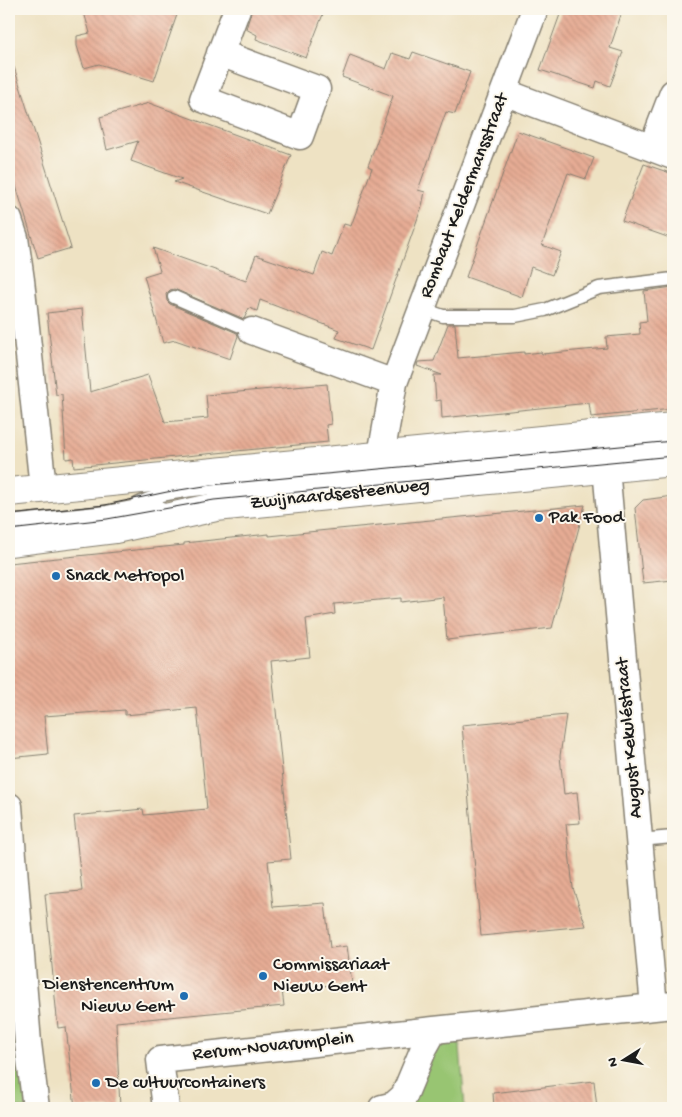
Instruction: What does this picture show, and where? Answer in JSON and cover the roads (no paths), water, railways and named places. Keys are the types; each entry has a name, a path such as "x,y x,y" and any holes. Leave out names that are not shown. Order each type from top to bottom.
{"street":[{"path":"220,53 236,9"},
{"name":"Rombaut Keldermansstraat","path":"381,455 394,383 535,9"},
{"path":"504,92 663,152 673,93"},
{"path":"11,232 21,280 43,488"},
{"path":"252,331 394,383"},
{"name":"Zwijnaardsesteenweg","path":"9,492 673,427"},
{"name":"August Kekuléstraat","path":"603,434 639,840 664,1006"},
{"name":"Zwijnaardsesteenweg","path":"9,542 115,529 216,507 673,462"},
{"path":"9,806 28,1043 36,1108"},
{"name":"Rerum-Novarumplein","path":"166,1108 160,1060 664,1006"},
{"path":"382,1108 394,1105 404,1096 424,1048 434,1030"}],"lane":[{"path":"423,309 443,316 515,316 545,310 599,288 673,279"},
{"path":"174,297 252,331"},
{"path":"134,507 142,501 194,490 673,444"},
{"path":"9,522 106,512 134,507 144,509 214,497 673,452"},
{"path":"639,840 673,837"}],"tram line":[{"path":"9,515 105,505 211,485 673,441"},
{"path":"9,530 107,519 214,500 673,456"}],"place":[{"name":"Pak Food","path":"539,518"},
{"name":"Snack Metropol","path":"56,576"},
{"name":"Commissariaat Nieuw Gent","path":"263,976"},
{"name":"Dienstencentrum Nieuw Gent","path":"184,996"},
{"name":"De cultuurcontainers","path":"96,1083"}]}
